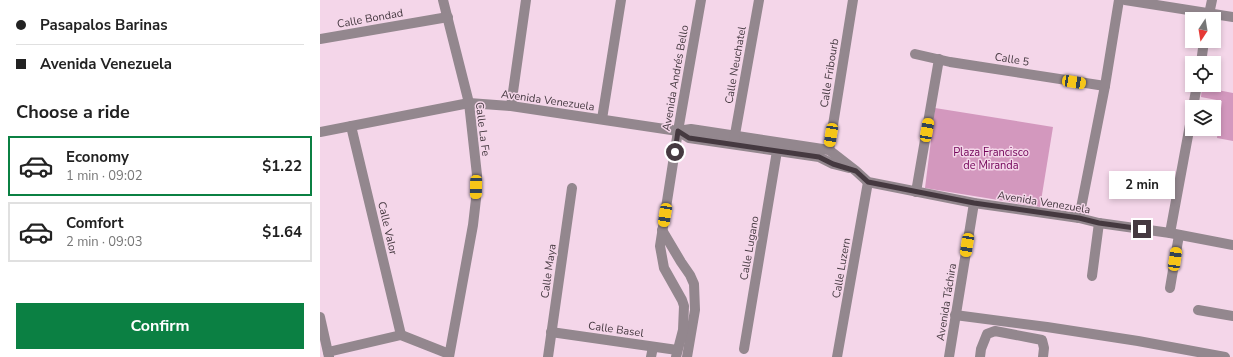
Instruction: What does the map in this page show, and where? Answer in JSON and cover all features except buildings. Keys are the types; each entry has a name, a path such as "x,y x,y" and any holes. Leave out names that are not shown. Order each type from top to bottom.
{"street":[{"name":"Calle La Fe","path":"443,0 469,103 477,175 476,199 449,355"},
{"path":"511,106 526,0"},
{"path":"602,119 621,0"},
{"name":"Avenida Andrés Bello","path":"677,354 683,330 684,306 664,268 660,246 701,0"},
{"name":"Calle Neuchatel","path":"732,146 759,0"},
{"name":"Calle Fribourb","path":"829,150 854,0"},
{"path":"1079,218 1105,86 1119,0"},
{"path":"1125,0 1188,12"},
{"path":"1210,12 1212,0"},
{"path":"1221,16 1233,17"},
{"name":"Calle Bondad","path":"320,39 448,17"},
{"name":"Calle 5","path":"915,54 1105,86"},
{"path":"916,192 939,59"},
{"name":"Avenida Venezuela","path":"320,132 469,103 511,106 678,131 691,129 735,135 829,150 868,182 974,203 1079,218 1099,223 1175,234 1233,245"},
{"name":"Calle Valor","path":"351,126 401,335"},
{"name":"Avenida Venezuela","path":"678,131 689,138 732,146 819,157 833,164 856,171"},
{"path":"1170,288 1175,234 1189,136"},
{"name":"Calle Lugano","path":"744,349 777,151"},
{"name":"Calle Luzern","path":"837,357 868,182"},
{"name":"Calle Maya","path":"548,357 572,188"},
{"name":"Avenida Táchira","path":"949,357 974,203"},
{"path":"1092,276 1099,223"},
{"path":"662,230 693,280 695,291 695,310 687,357"},
{"path":"662,256 668,252 678,258"},
{"path":"664,268 675,270 678,268 678,258"},
{"path":"1198,310 1233,316"},
{"path":"956,316 1040,326 1138,341 1225,357"},
{"path":"320,317 329,354 401,335 449,355"},
{"path":"980,357 986,334 995,331 1042,340 1044,348 1043,357"},
{"name":"Calle Basel","path":"551,332 653,347 677,354"},
{"path":"651,357 653,347"}],"green space":[{"path":"1221,91 1233,93 1233,141 1217,138 1217,136 1221,136 1222,101 1201,97 1202,92 1221,92"},
{"name":"Plaza Francisco de Miranda","path":"935,108 1053,127 1040,207 925,188"}],"route":[{"path":"675,152 678,131 689,138 732,146 819,157 833,164 856,171 868,182 974,203 1079,218 1099,223 1142,229"}]}
